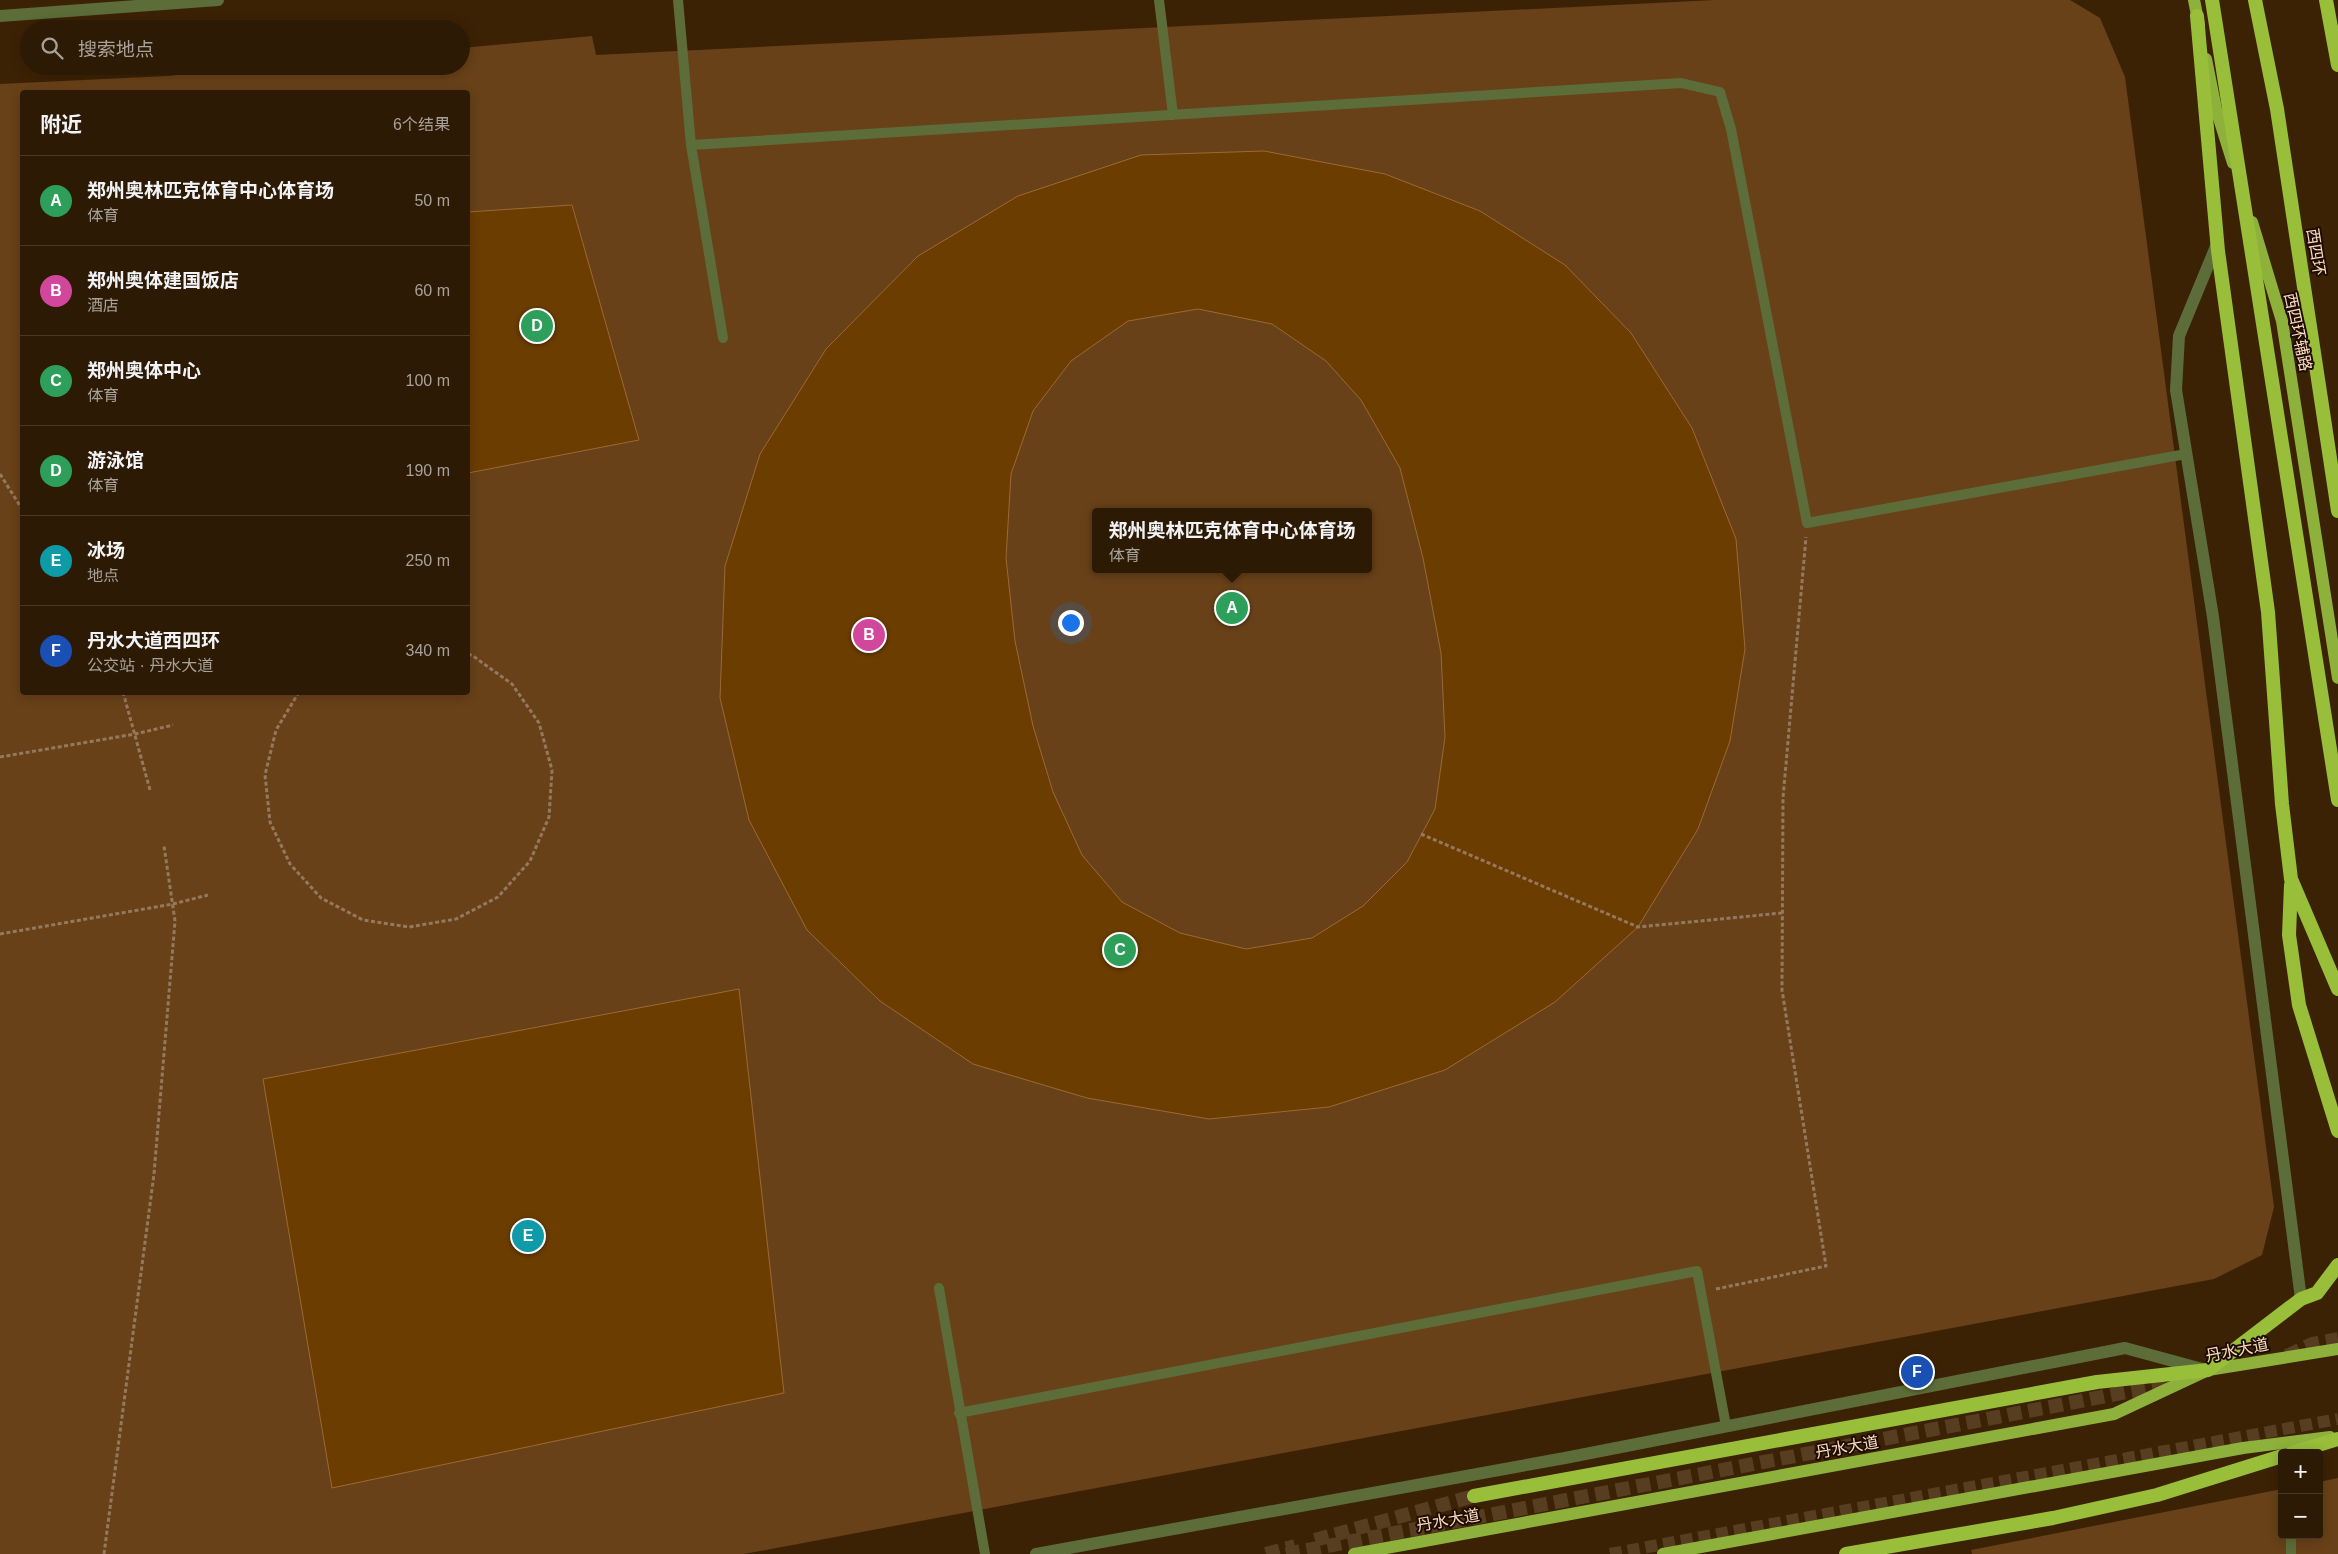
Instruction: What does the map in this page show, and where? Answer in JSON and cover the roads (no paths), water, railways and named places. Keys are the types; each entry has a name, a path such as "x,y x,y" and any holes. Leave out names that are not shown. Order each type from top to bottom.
{"highway":[{"path":"2212,0 2338,800"},
{"name":"西四环","path":"2255,0 2276,109 2338,511"},
{"path":"2326,0 2338,65"},
{"path":"2197,16 2217,244 2268,612 2282,804 2291,879 2289,935 2299,1005 2338,1131"},
{"path":"2291,879 2338,989"},
{"path":"1474,1496 2097,1382 2208,1370 2302,1299 2316,1293 2338,1265"},
{"path":"2304,1449 2338,1437"},
{"path":"1846,1554 2053,1518 2148,1497 2278,1457"}],"main road":[{"name":"西四环辅路","path":"2194,0 2216,109 2282,321 2338,678"},
{"name":"丹水大道","path":"1354,1554 2114,1414 2208,1370 2338,1349"},
{"path":"1663,1554 2243,1448 2338,1437"}],"street":[{"path":"0,16 218,0"},
{"path":"2217,244 2179,336 2176,390 2214,617 2302,1299"},
{"path":"1036,1554 1726,1426 2125,1348 2208,1370"}],"lane":[{"path":"678,0 691,145 724,338"},
{"path":"1159,0 1173,115"},
{"path":"691,145 1680,83 1720,92 1731,129 1807,524 2186,454"},
{"path":"959,1413 1697,1271 1726,1426"},
{"path":"939,1288 984,1554"},
{"path":"2291,1539 2291,1554"}],"tunnel":[{"path":"2287,1356 2312,1344 2338,1339"},
{"path":"1286,1554 2179,1382"},
{"path":"1610,1554 2338,1419"},
{"path":"1315,1540 1474,1496"},
{"path":"1266,1554 1295,1546"}],"place":[{"name":"游泳馆","path":"537,326"},
{"name":"郑州奥林匹克体育中心体育场","path":"1232,608"},
{"name":"郑州奥体建国饭店","path":"869,635"},
{"name":"郑州奥体中心","path":"1120,950"},
{"name":"冰场","path":"528,1236"},
{"name":"丹水大道西四环","path":"1917,1372"}]}
